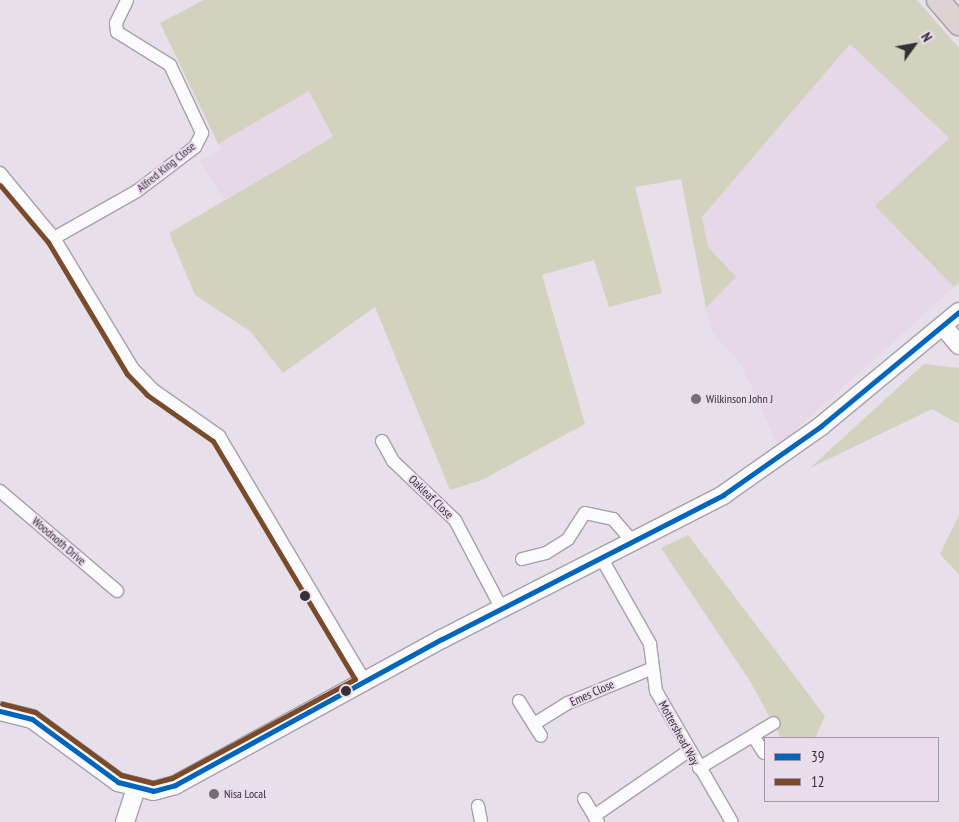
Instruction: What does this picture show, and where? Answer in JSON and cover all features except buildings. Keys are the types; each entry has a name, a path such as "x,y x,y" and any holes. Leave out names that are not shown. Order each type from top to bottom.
{"highway":[{"path":"938,0 959,24"}],"main road":[{"path":"0,711 32,719 118,782 136,789 174,785 502,609 634,543 763,470 959,312"},
{"path":"943,326 959,345"},
{"path":"125,822 136,789"}],"street":[{"name":"Alfred King Close","path":"54,238 137,190 195,146 202,133 170,65 117,32 116,23 128,0"},
{"path":"0,172 54,238 133,369 225,444 365,682"},
{"name":"Oakleaf Close","path":"382,441 393,461 455,520 502,609"},
{"name":"Woodnoth Drive","path":"0,491 117,591"},
{"path":"522,559 546,554 568,539 584,514 613,519 634,543"},
{"name":"Mottershead Way","path":"602,559 650,644 656,691 732,822"},
{"name":"Emes Close","path":"534,724 568,703 653,668"},
{"path":"519,701 541,736"},
{"path":"699,768 774,723"},
{"path":"753,736 764,753"},
{"path":"584,798 596,819 690,750"},
{"path":"478,806 483,822"}],"shaded area":[{"path":"850,43 949,138 875,206 954,287 778,446 742,366 712,331 706,308 736,277 708,247 702,217"},
{"path":"309,91 333,137 224,200 200,161 221,149 218,144"}],"green space":[{"path":"204,0 917,0 959,48 959,282 954,287 875,206 949,138 850,44 702,217 708,247 736,277 706,308 681,179 635,187 662,293 609,307 594,260 542,275 585,424 482,480 450,490 375,307 283,373 250,331 195,295 169,233 333,137 309,91 218,144 160,23"},
{"path":"924,364 959,368 959,424 932,409 810,468"},
{"path":"959,515 959,575 940,554"},
{"path":"688,535 825,716 815,737 780,737 750,681 661,548"}],"transit line":[{"name":"12","path":"0,185 48,242 127,374 147,395 213,441 355,679 172,778 153,783 121,775 35,712 2,704"},
{"name":"39","path":"0,711 32,719 118,782 153,791 175,785 442,639 723,495 821,426 959,312"}],"place":[{"name":"Wilkinson John J","path":"696,399"},
{"name":"Nisa Local","path":"214,794"}]}
